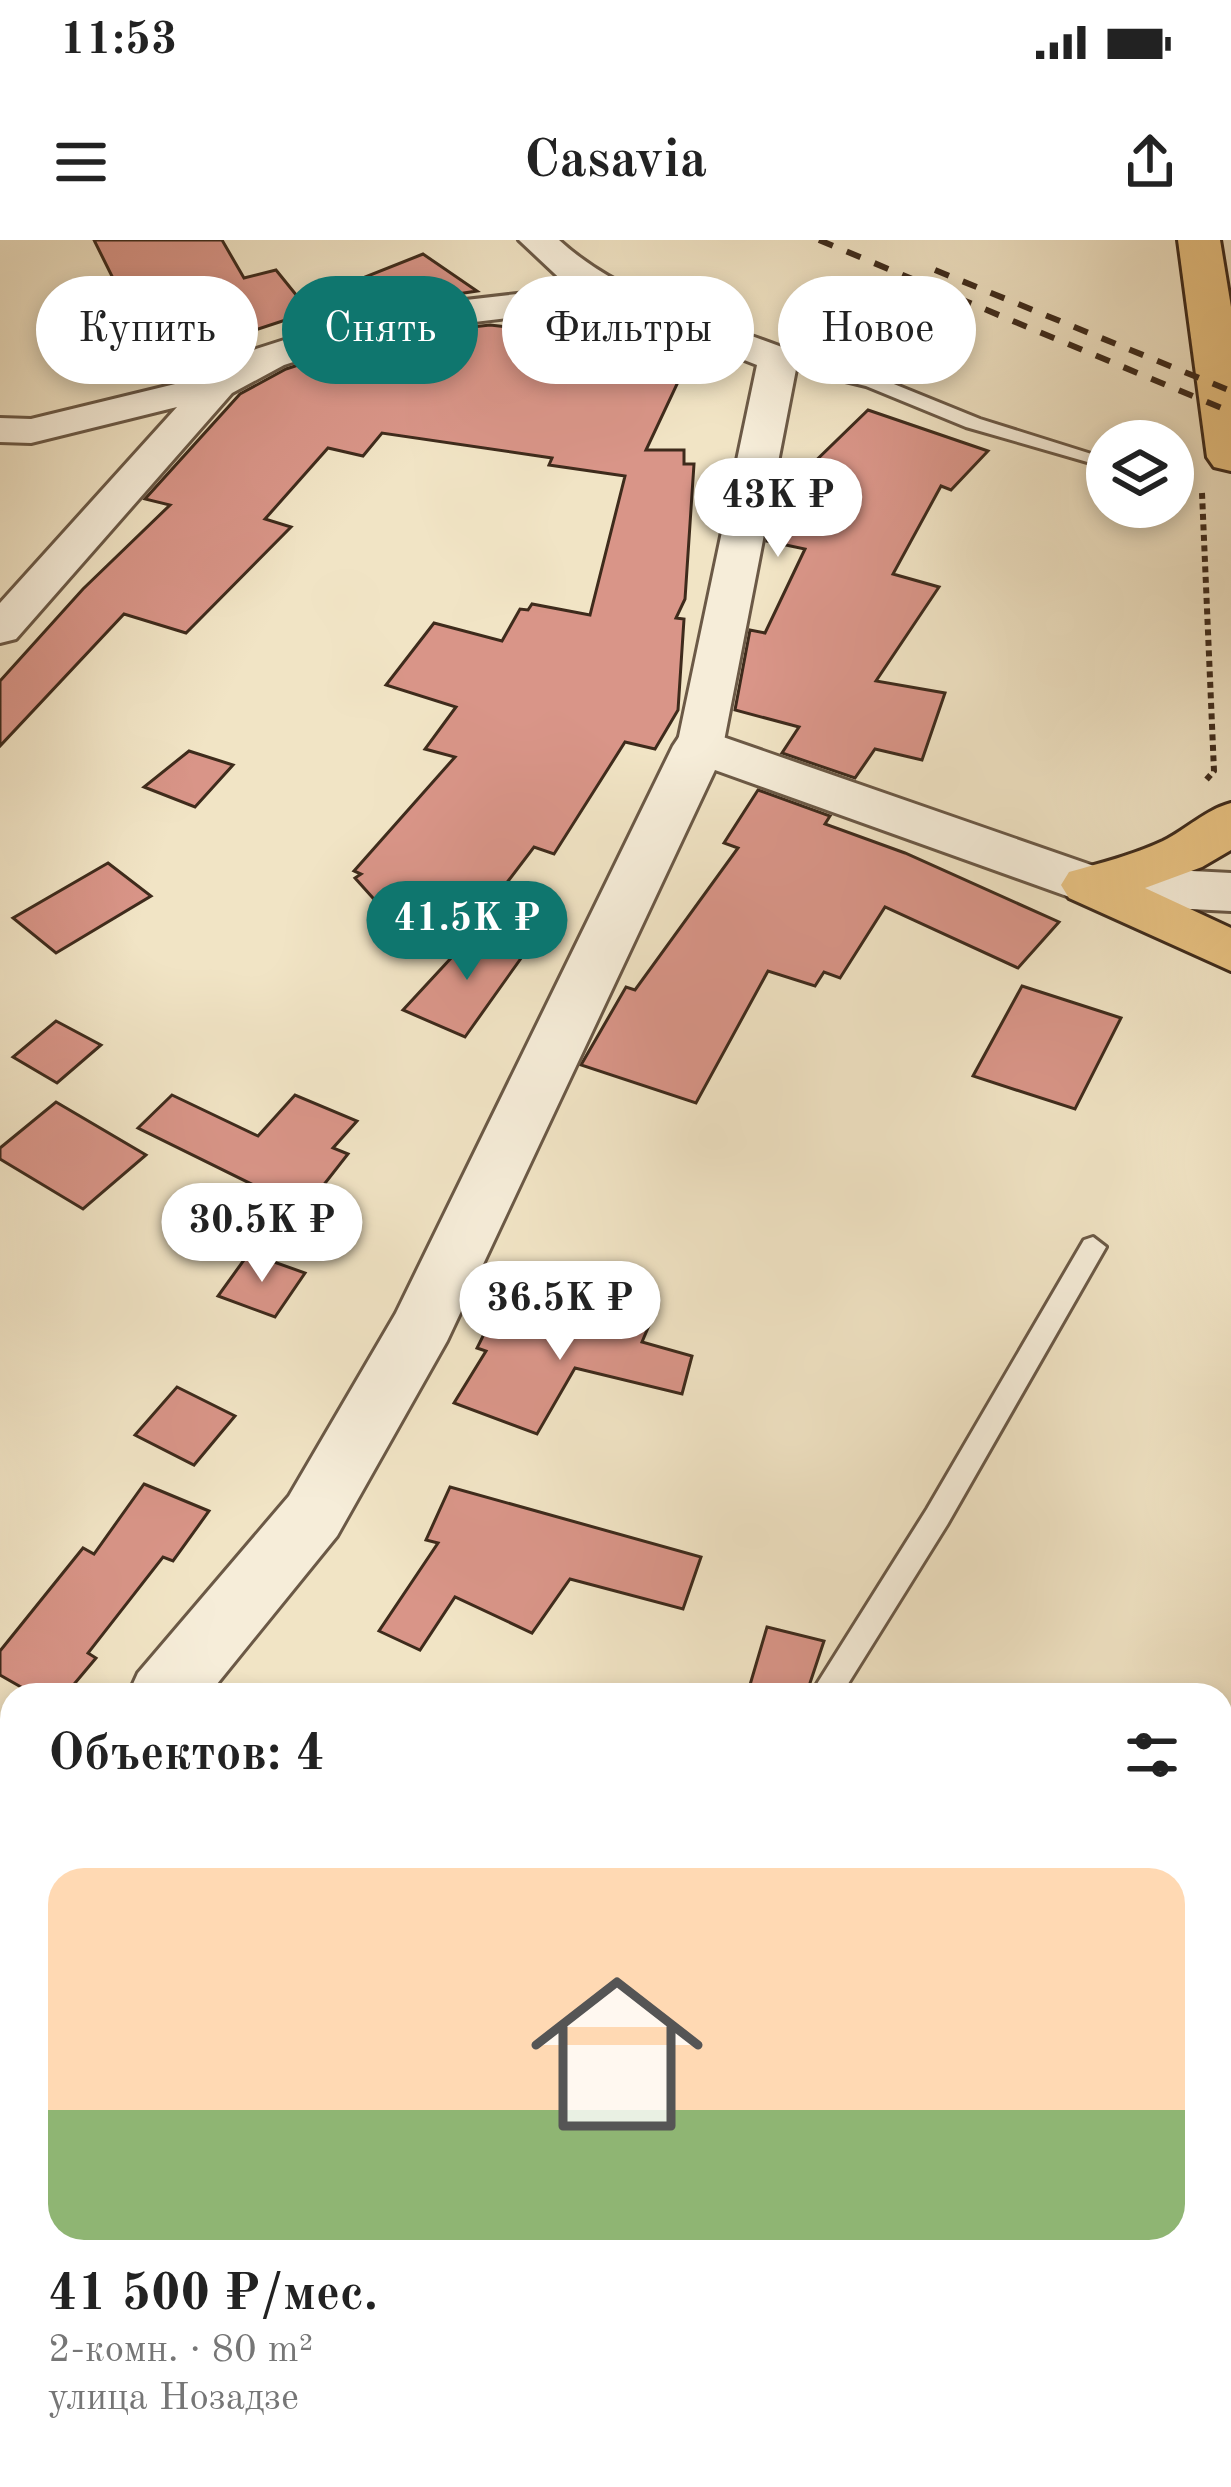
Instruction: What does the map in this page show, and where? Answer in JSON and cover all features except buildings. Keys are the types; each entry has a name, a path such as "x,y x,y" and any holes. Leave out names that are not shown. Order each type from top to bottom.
{"highway":[{"path":"1199,240 1216,470"},
{"path":"1089,884 1168,863 1206,844 1215,805"},
{"path":"1089,884 1231,951"}],"street":[{"path":"537,240 576,276"},
{"path":"0,430 31,431 218,385 270,357 378,322 502,307"},
{"path":"174,1683 313,1516 424,1323 700,746 778,359 754,350"},
{"path":"0,630 218,385"},
{"path":"700,746 1089,884 1231,892"}],"lane":[{"path":"877,384 973,423 1086,456"},
{"path":"833,1683 937,1517 1093,1247"}],"path":[{"path":"1215,805 1216,470"}],"railway":[{"path":"819,240 1231,412"},
{"path":"935,270 1231,391"}]}
